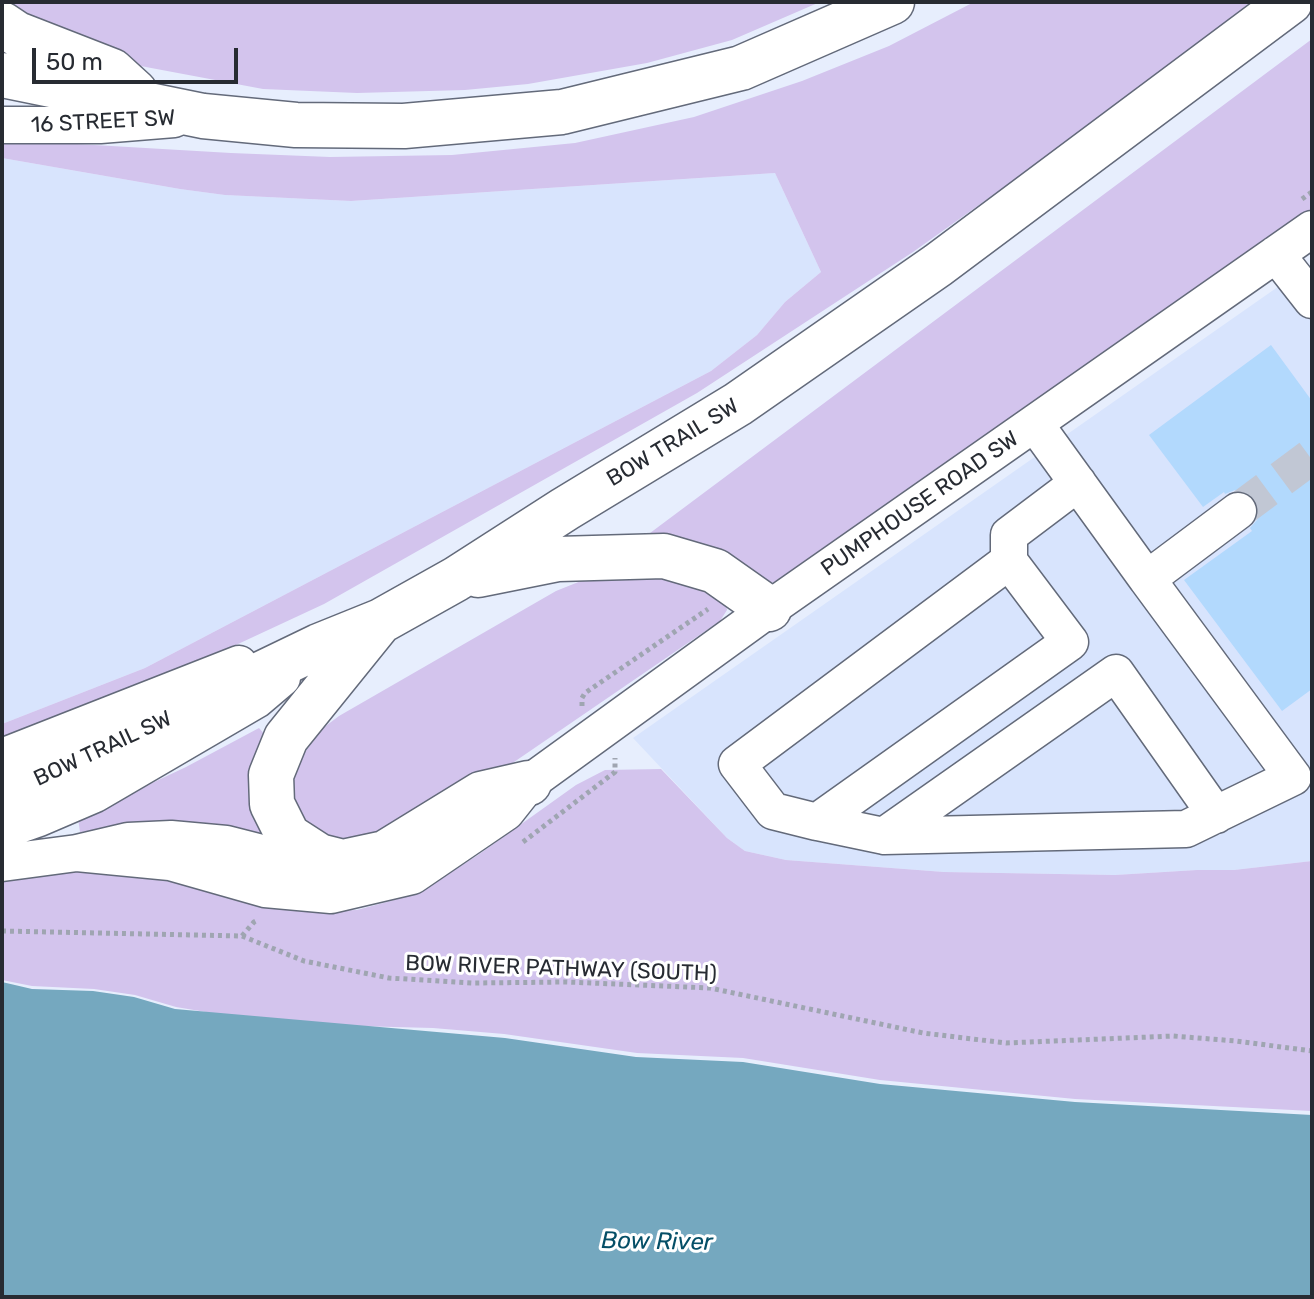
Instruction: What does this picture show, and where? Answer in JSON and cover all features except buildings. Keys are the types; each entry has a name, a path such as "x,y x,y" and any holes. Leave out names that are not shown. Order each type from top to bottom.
{"main road":[{"path":"2,75 203,116 296,125 404,126 562,112 741,68 892,2"},
{"name":"BOW TRAIL SW","path":"2,794 45,778 319,646 381,621 456,579 738,404 938,265 1289,3"},
{"path":"2,24 17,34 112,71 148,105"},
{"path":"456,579 558,559 664,556 715,571 769,609"},
{"path":"381,621 286,738 271,775 272,804 288,836 319,856 343,862 385,853 481,794 529,783"}],"street":[{"name":"16 STREET SW","path":"2,125 100,125 203,116"},
{"name":"PUMPHOUSE ROAD SW","path":"77,853 170,862 265,889 331,895 412,876 506,812 529,783 769,609 1312,229"},
{"path":"1276,254 1312,300"},
{"path":"1009,561 737,764 773,811 884,836 1186,829 1306,774 1147,579 1035,424"},
{"path":"817,822 1070,642 1009,561 1009,535 1078,483"},
{"path":"1147,579 1238,511"},
{"path":"2,757 271,652 319,646"},
{"path":"2,831 95,794 162,755 256,700 319,646"},
{"path":"884,836 1116,673 1216,815"},
{"path":"2,863 77,853 128,841 171,839 226,844 285,859 343,862"}],"path":[{"path":"586,713 581,704 585,693 709,608"},
{"name":"BOW RIVER PATHWAY (SOUTH)","path":"2,931 242,936 304,961 389,978 472,983 567,982 710,988 923,1033 1006,1043 1173,1036 1312,1051"}],"shaded area":[{"path":"2,2 820,2 732,40 647,63 528,84 465,90 357,93 263,89 130,64 2,12"},
{"path":"974,2 1250,2 1198,49 913,252 697,393 324,604 64,725 2,749 2,724 145,668 711,371 757,335 785,302 821,272 775,173 351,201 225,195 2,158 2,136 77,144 330,157 452,155 575,143 694,117 802,81 889,46"},
{"path":"1312,39 1312,209 800,567 774,582 766,583 642,539"},
{"path":"2,158 225,195 351,201 775,173 821,272 785,302 757,335 711,371 145,668 2,724"},
{"path":"1312,263 1312,861 1234,870 1115,875 944,872 786,860 745,851 727,838 633,738"},
{"path":"613,572 689,576 726,603 727,610 720,621 498,773 378,833 347,839 333,838 311,828 299,811 292,788 299,760 323,728 556,591"},
{"path":"259,728 267,737 268,835 189,822 80,832 78,818 186,767"},
{"path":"661,769 727,838 745,851 786,860 944,872 1115,875 1234,870 1312,861 1312,1111 1075,1099 880,1080 743,1058 637,1053 504,1034 433,1028 278,1024 176,1007 135,995 94,989 32,986 2,980 2,874 75,865 173,875 319,911 357,910 398,899 434,883 576,785 605,770"}],"water":[{"name":"Bow River","path":"2,982 32,989 93,991 134,997 175,1009 505,1038 636,1057 743,1062 880,1084 1075,1102 1312,1115 1312,1297 2,1297"}],"tunnel":[{"path":"1238,511 1312,456"}]}
